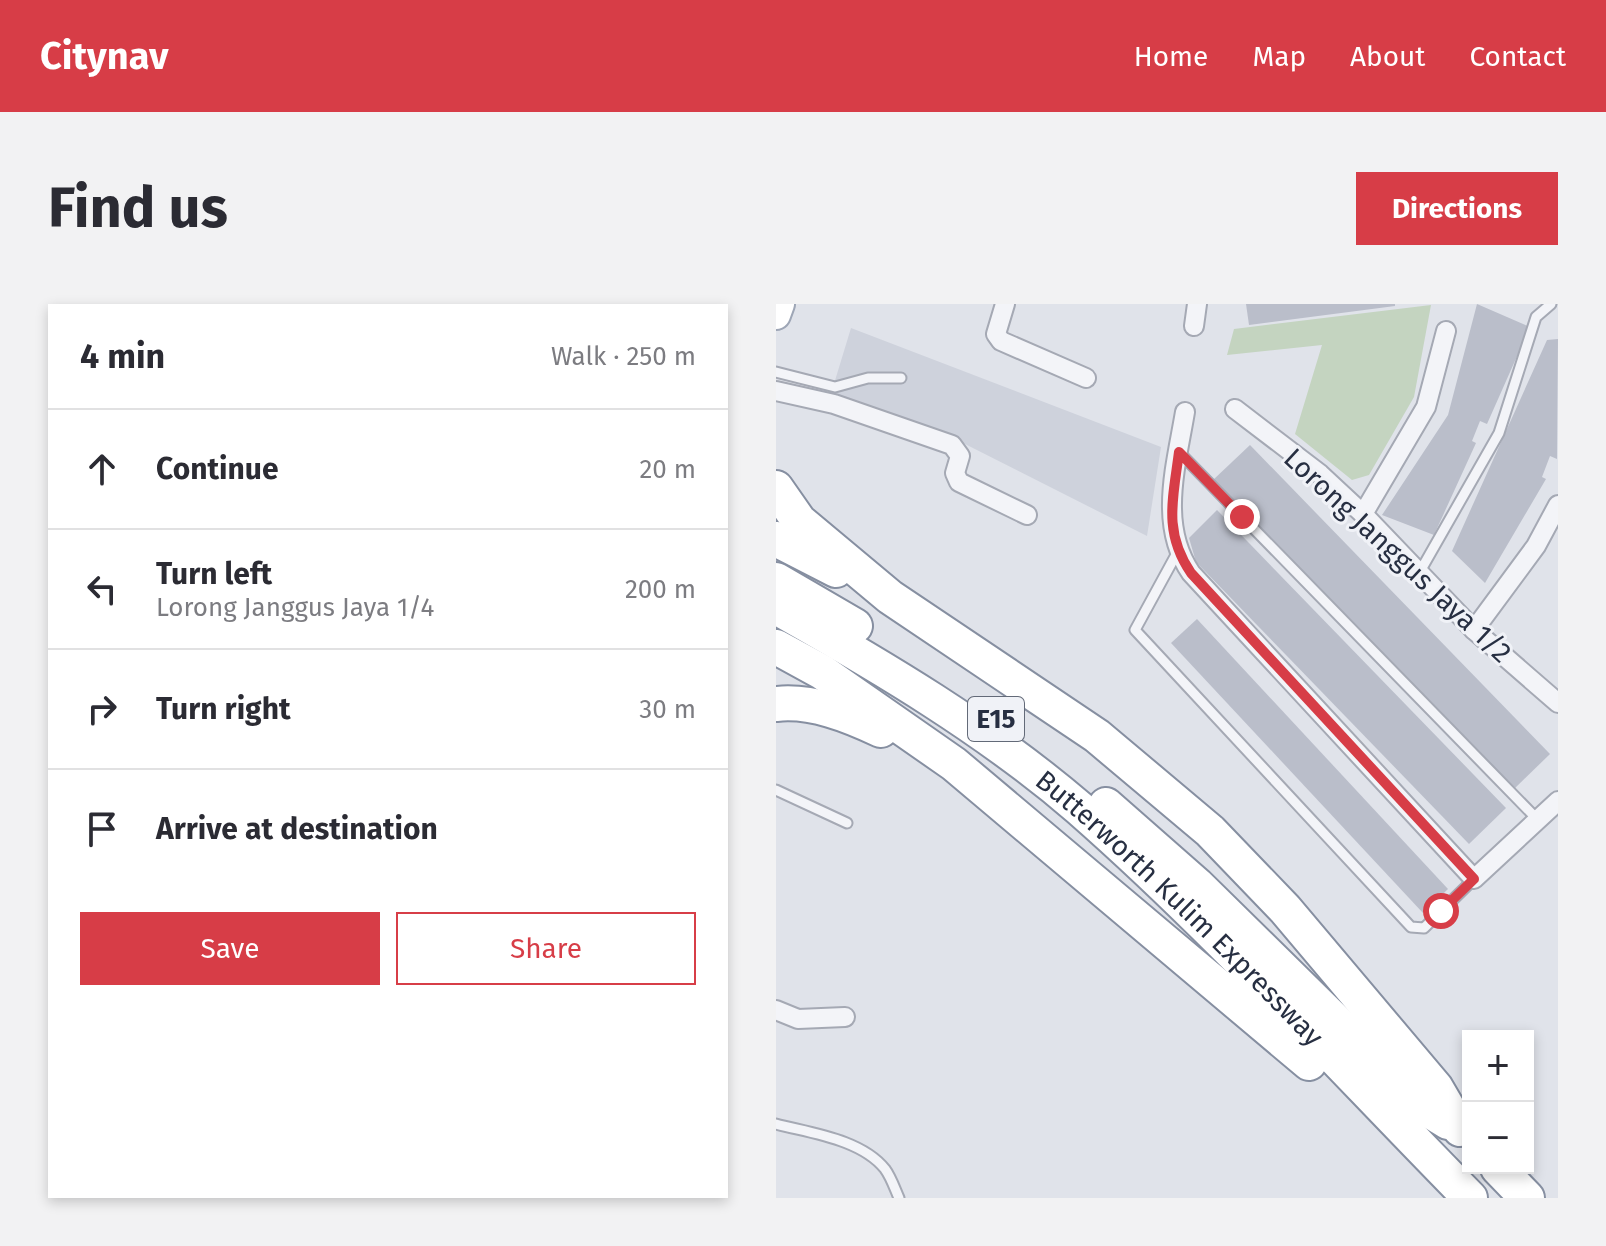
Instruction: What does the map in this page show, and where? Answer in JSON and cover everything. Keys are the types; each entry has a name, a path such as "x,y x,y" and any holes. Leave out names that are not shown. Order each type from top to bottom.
{"highway":[{"path":"776,488 799,521 890,597 1097,736 1210,831 1285,909 1436,1088 1462,1130"},
{"path":"776,539 890,597"},
{"name":"Butterworth Kulim Expressway","path":"776,580 918,664 1042,751 1188,893 1422,1106 1462,1132"},
{"name":"Butterworth Kulim Expressway","path":"776,607 874,662 984,734 1188,893 1470,1198"},
{"path":"776,647 822,672 954,764 1234,998 1463,1198"},
{"path":"776,704 794,702 850,716 954,764"},
{"path":"1504,1174 1527,1198"}],"main road":[{"path":"776,315 780,304"}],"street":[{"path":"1005,304 996,334 1001,341 1086,378"},
{"path":"1194,326 1197,304"},
{"path":"1363,514 1426,407 1446,331"},
{"path":"776,391 834,404 952,445 960,456 955,473 959,482 1027,515"},
{"name":"Lorong Janggus Jaya 1/2","path":"1235,409 1320,474 1363,514 1418,575 1474,630 1558,703"},
{"path":"1185,412 1171,514 1177,553 1191,573 1474,879 1558,801"},
{"path":"1474,630 1536,546 1558,505"},
{"path":"776,1010 798,1019 819,1021 845,1017"}],"lane":[{"path":"1418,575 1499,433 1536,317 1551,304"},
{"path":"776,372 835,387 868,378 901,378"},
{"path":"1179,452 1538,820"},
{"path":"1177,553 1135,630 1411,927 1424,928 1474,879"},
{"path":"776,790 847,823"},
{"path":"776,1124 843,1142 862,1153 885,1169 899,1198"}],"shaded area":[{"path":"851,328 1161,447 1147,536 961,442 830,397"}],"green space":[{"path":"1431,305 1414,397 1369,475 1352,480 1295,434 1322,345 1227,355 1234,329"}],"building":[{"path":"1246,304 1395,304 1395,306 1249,325"},
{"path":"1477,304 1530,327 1487,424 1480,421 1472,441 1476,443 1434,535 1382,515 1448,415"},
{"path":"1558,339 1557,459 1550,456 1542,477 1546,479 1485,583 1452,551 1547,340"},
{"path":"1250,445 1550,754 1513,790 1213,480"},
{"path":"1217,510 1506,808 1469,844 1196,562 1189,538"},
{"path":"1197,619 1448,889 1423,913 1171,643"}],"route":[{"path":"1242,517 1179,452 1171,514 1177,553 1191,573 1474,879 1441,911"}]}
